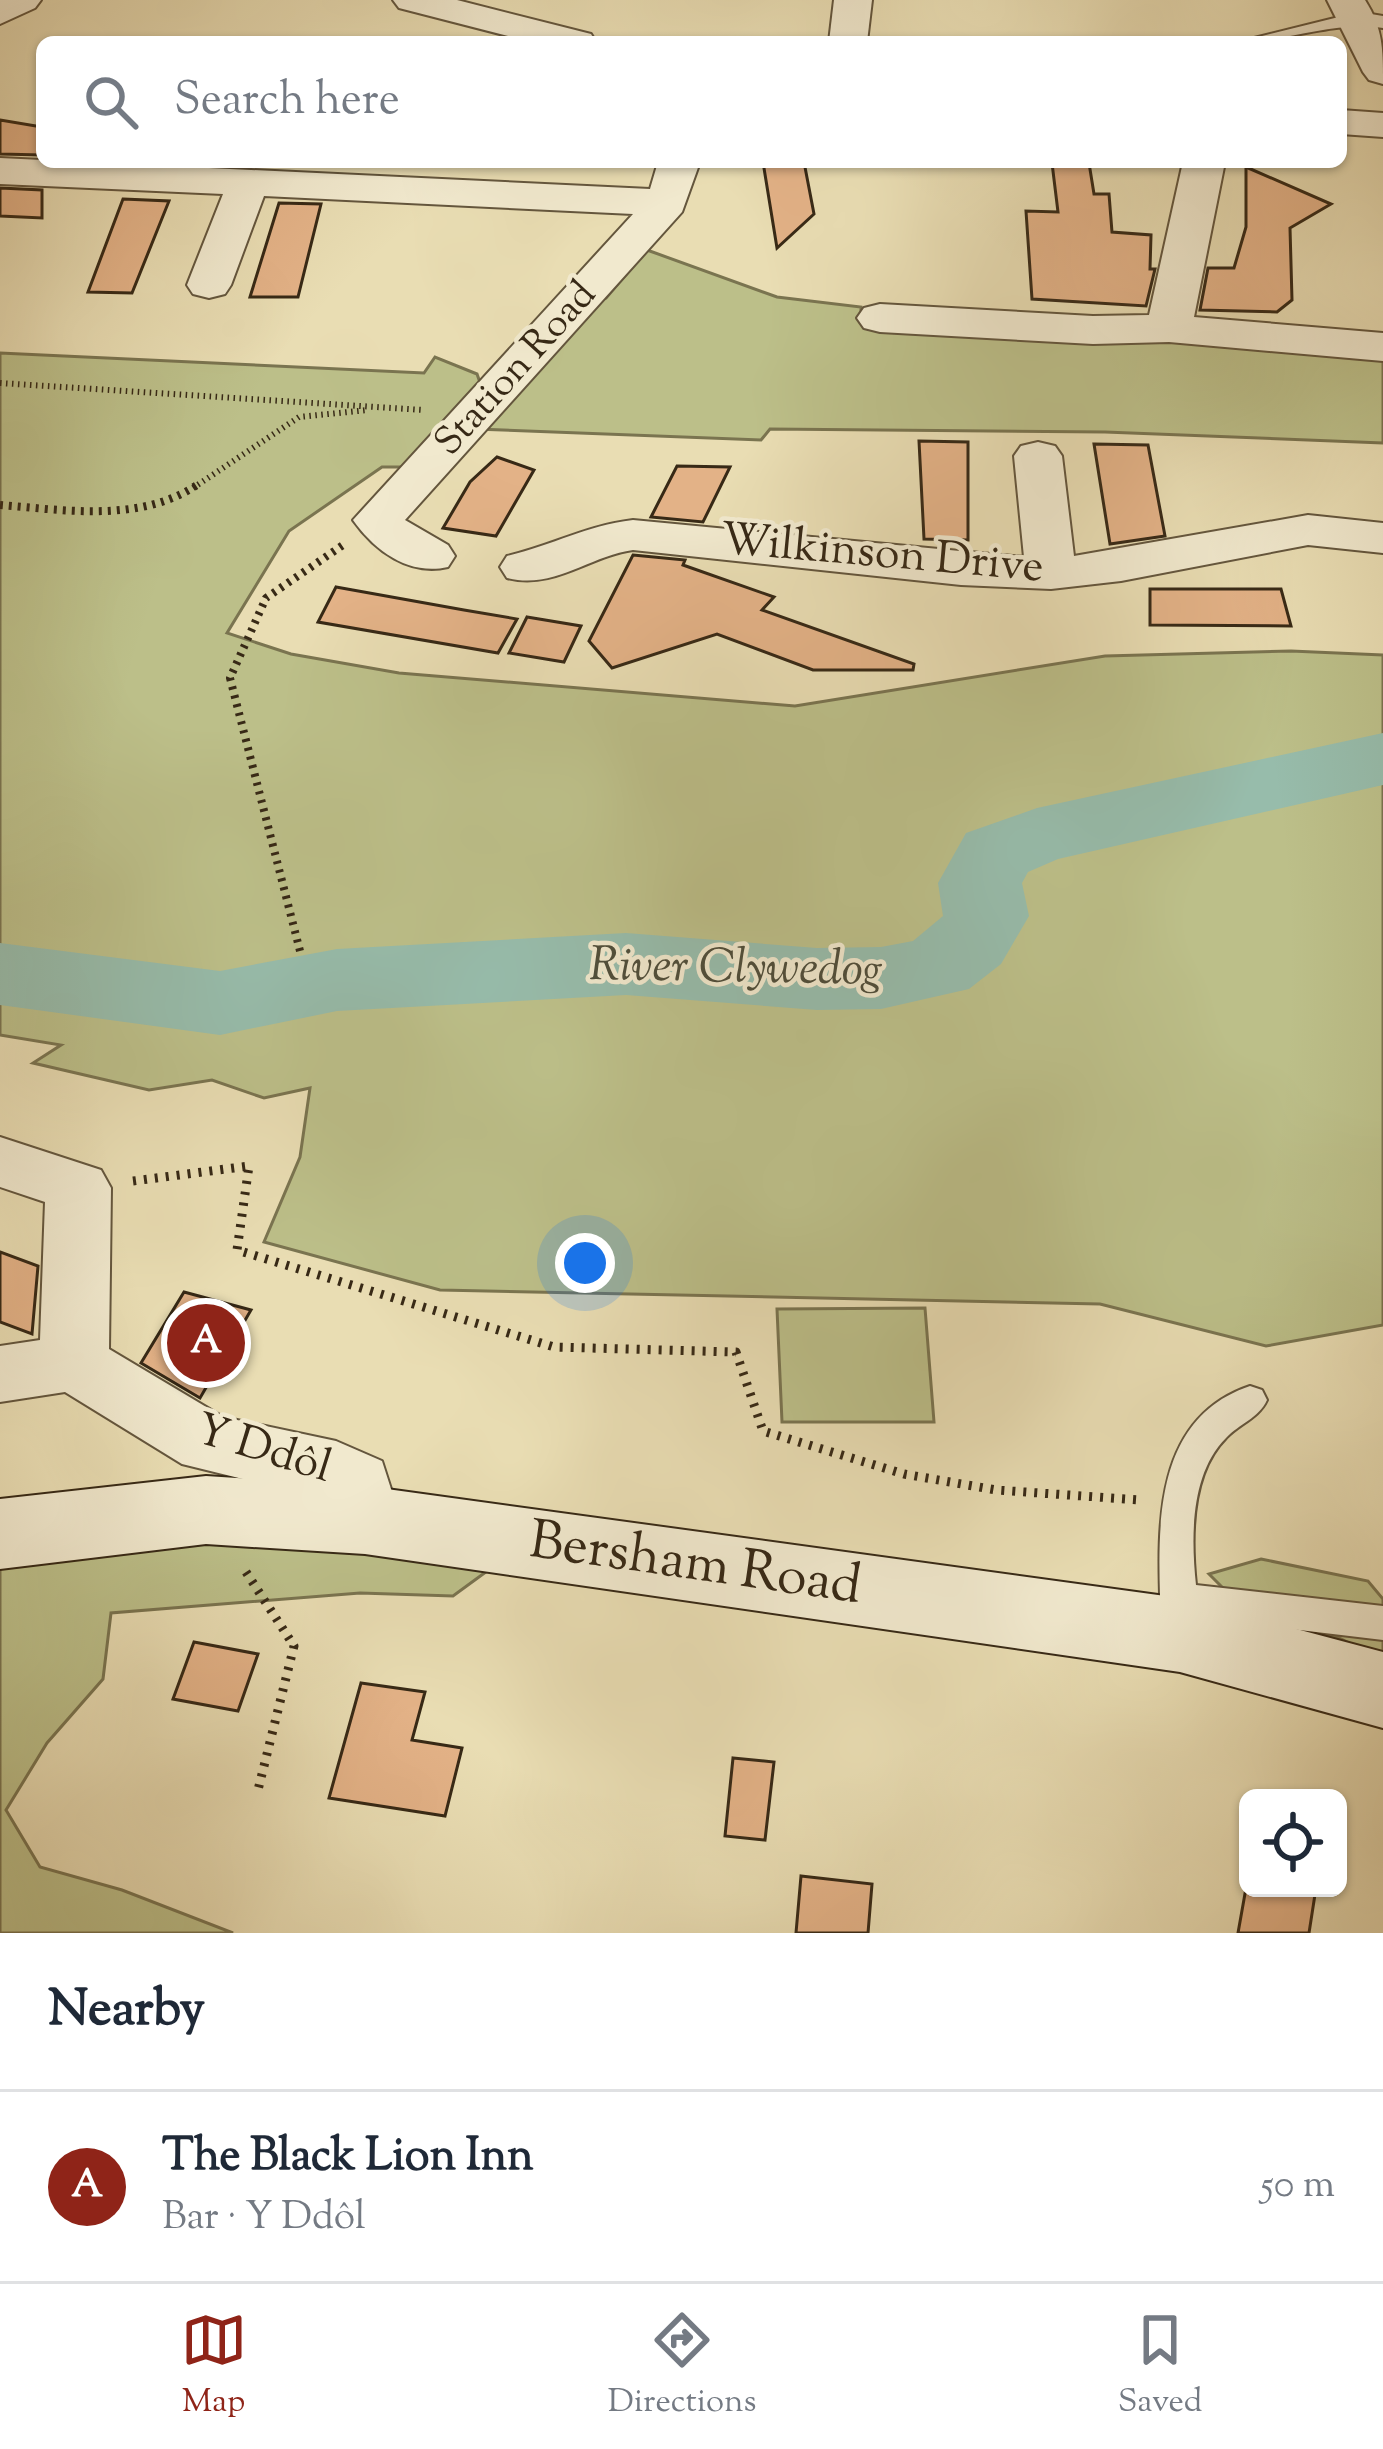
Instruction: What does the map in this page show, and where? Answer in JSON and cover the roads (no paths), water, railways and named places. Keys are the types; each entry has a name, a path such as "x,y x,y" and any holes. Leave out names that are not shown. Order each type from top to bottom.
{"main road":[{"name":"Bersham Road","path":"0,1534 206,1510 365,1520 1180,1617 1383,1690"}],"street":[{"path":"0,14 22,0"},
{"path":"412,0 556,36"},
{"path":"849,36 853,0"},
{"path":"1363,13 1383,72"},
{"path":"1347,122 1383,125"},
{"path":"1169,328 1203,168"},
{"path":"0,171 247,186 673,183"},
{"name":"Station Road","path":"430,556 398,540 379,520 479,415 673,183"},
{"path":"209,285 247,186"},
{"path":"880,318 1093,330 1169,328 1383,346"},
{"path":"1038,456 1051,574"},
{"name":"Wilkinson Drive","path":"524,567 558,561 582,528 961,570 1051,574 1121,566 1307,530 1383,538"},
{"path":"0,1162 78,1188 74,1363 0,1375"},
{"name":"Y Ddôl","path":"74,1363 207,1443 336,1472 357,1483 365,1520"}],"lane":[{"path":"1272,36 1363,13"},
{"path":"1250,1400 1206,1436 1178,1503 1174,1564 1180,1617 1383,1623"}],"waterway":[{"name":"River Clywedog","path":"0,974 220,1003 337,980 626,964 817,979 881,978 938,967 971,943 986,916 980,883 995,853 1037,836 1383,759"}],"place":[{"name":"The Black Lion Inn","path":"206,1343"}]}
